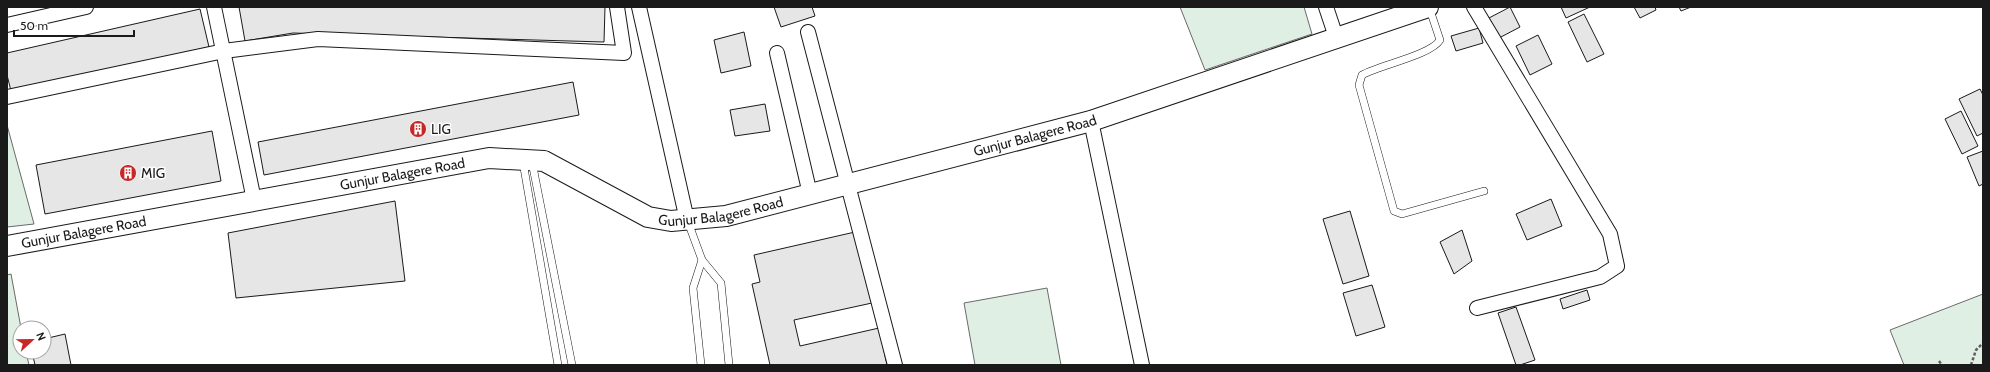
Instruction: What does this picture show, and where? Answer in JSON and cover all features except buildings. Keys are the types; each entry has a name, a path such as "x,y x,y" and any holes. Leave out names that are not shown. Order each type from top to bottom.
{"street":[{"path":"7,25 86,7"},
{"path":"214,7 254,200"},
{"path":"7,97 224,51 318,39 624,54 617,7"},
{"path":"639,7 687,220"},
{"path":"1326,7 1336,37"},
{"name":"Gunjur Balagere Road","path":"7,246 489,158 544,161 648,217 671,221 726,216 1090,121 1428,7"},
{"path":"1474,7 1610,234 1617,266 1600,277 1477,308"},
{"path":"808,32 895,365"},
{"path":"777,53 810,194"},
{"path":"1090,121 1142,365"}],"lane":[{"path":"1428,7 1440,40 1437,44 1426,51 1362,75 1359,85 1394,212 1402,214 1484,191"},
{"path":"527,160 558,365"},
{"path":"527,160 572,365"},
{"path":"687,220 702,260 722,283 729,365"},
{"path":"701,365 693,288 702,260"}],"path":[{"path":"1971,365 1976,350 1983,343"},
{"path":"1939,361 1942,365"}],"green space":[{"path":"1180,7 1304,7 1312,34 1205,70"},
{"path":"7,125 34,224 7,227"},
{"path":"11,274 20,320 12,320 12,360 28,360 29,365 7,365 7,275"},
{"path":"1047,288 1061,365 975,365 964,303"},
{"path":"1983,294 1983,365 1904,365 1890,330"}],"place":[{"name":"LIG","path":"418,129"},
{"name":"MIG","path":"128,173"}]}
